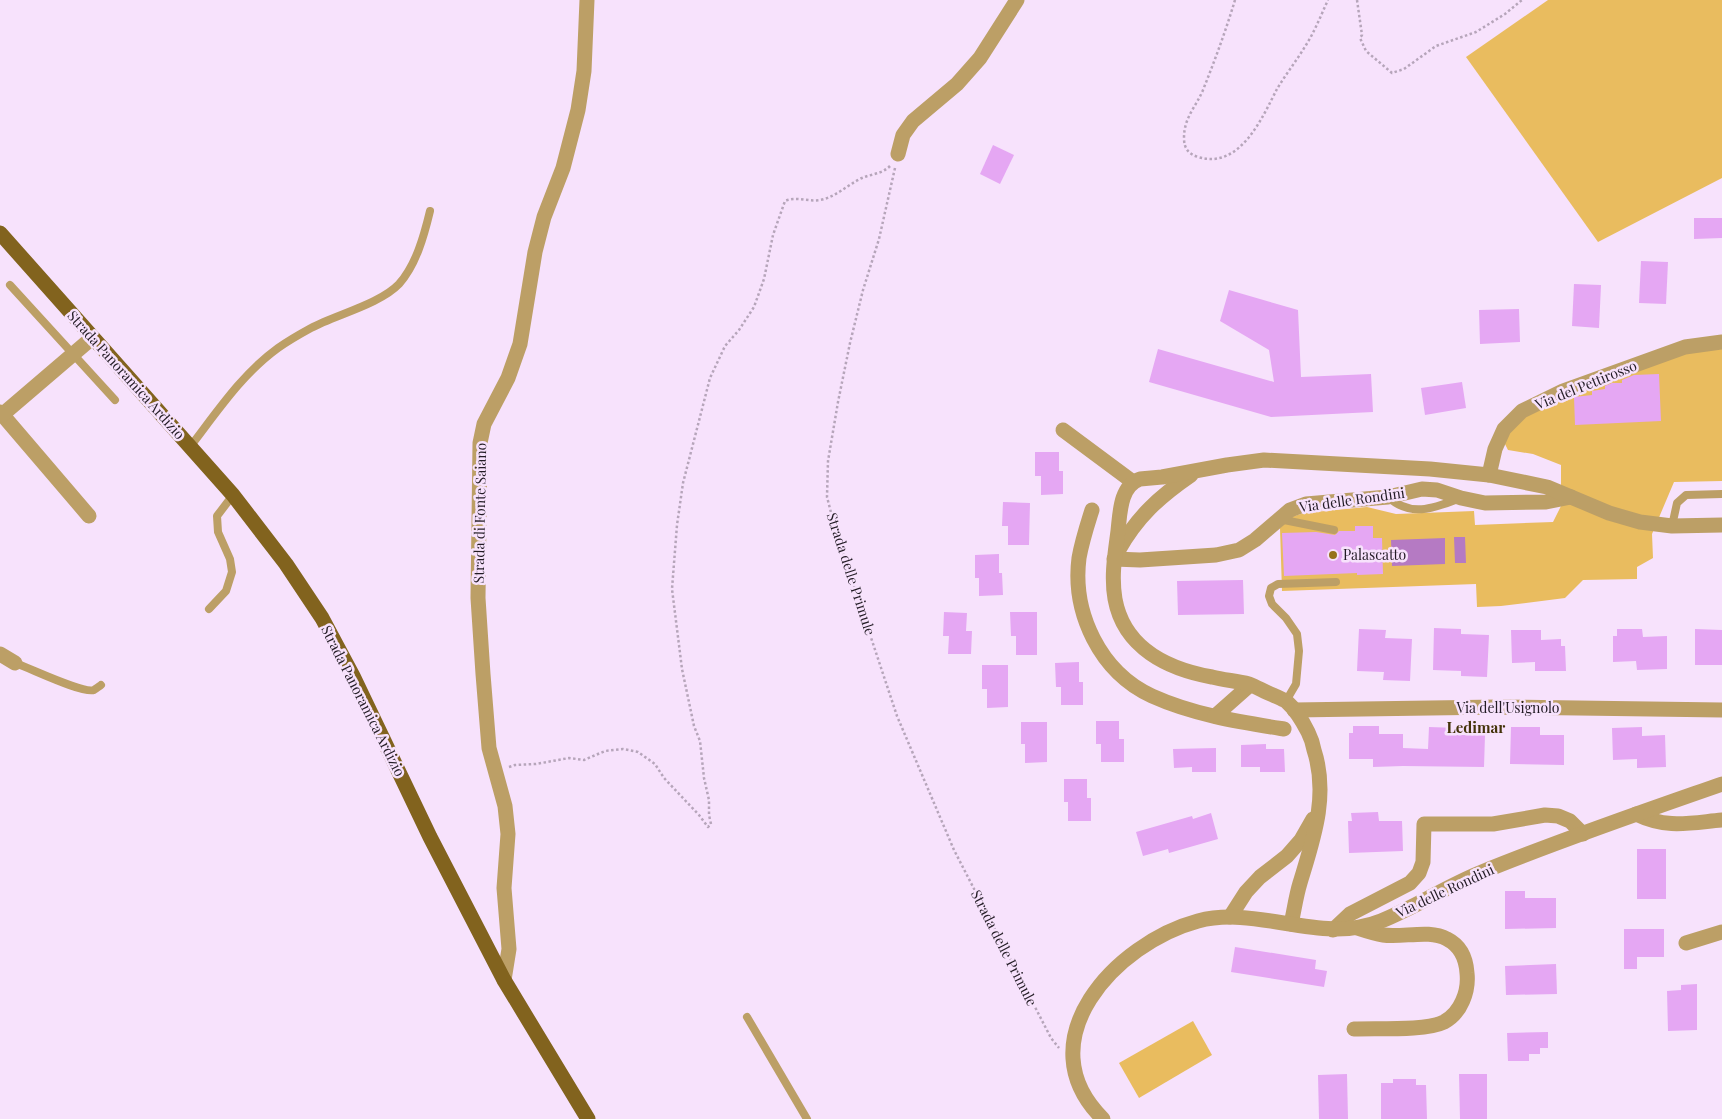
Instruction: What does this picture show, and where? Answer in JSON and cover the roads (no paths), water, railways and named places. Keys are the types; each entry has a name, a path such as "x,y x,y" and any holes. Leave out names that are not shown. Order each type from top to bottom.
{"main road":[{"name":"Strada Panoramica Ardizio","path":"0,233 233,495 286,564 326,626 354,676 430,837 504,980 588,1119"}],"street":[{"name":"Strada di Fonte Saiano","path":"504,980 509,949 504,888 508,834 505,806 489,748 478,598 480,443 484,424 508,378 520,344 535,252 544,217 562,168 578,110 584,71 587,0"},
{"path":"898,154 904,135 912,121 957,84 980,58 1017,0"},
{"path":"89,516 1,413 92,338"},
{"name":"Via del Pettirosso","path":"1489,475 1495,449 1504,429 1522,411 1563,391 1685,347 1722,342"},
{"path":"1063,430 1132,482 1127,489 1122,503 1113,579 1121,618 1132,636 1147,652 1167,664 1189,673 1250,684 1290,706 1309,733 1318,760 1319,810 1312,846 1299,885 1291,924"},
{"name":"Via delle Rondini","path":"1132,482 1140,479 1196,472 1227,465 1264,460 1430,470 1489,475 1547,487 1609,513 1640,522 1672,526 1722,525"},
{"name":"Via delle Rondini","path":"1196,472 1167,491 1146,512 1129,533 1114,559 1140,560 1216,555 1238,550 1255,540 1290,510 1306,504 1388,497 1422,489 1437,490 1485,503 1546,502 1571,497"},
{"path":"1092,510 1079,558 1081,608 1090,633 1105,657 1125,679 1151,695 1215,716 1284,729"},
{"path":"0,654 15,663"},
{"path":"1215,716 1250,684"},
{"name":"Via dell'Usignolo","path":"1290,706 1722,710"},
{"name":"Via delle Rondini","path":"1103,1119 1092,1108 1080,1087 1072,1062 1074,1036 1084,1009 1101,982 1130,955 1164,932 1199,920 1230,917 1333,930 1357,928 1382,921 1480,872 1722,784"},
{"path":"1230,917 1246,892 1260,877 1287,856 1301,840 1319,810"},
{"path":"1636,814 1652,821 1669,824 1722,820"},
{"name":"Via delle Rondini","path":"1333,930 1350,914 1410,883 1419,873 1424,862 1424,824 1493,824 1545,815 1558,816 1570,820 1584,834"},
{"path":"1354,1028 1428,1027 1445,1022 1458,1010 1466,995 1468,976 1465,958 1457,946 1446,938 1431,934 1383,935 1357,928"},
{"path":"1686,943 1722,932"}],"lane":[{"path":"190,447 254,368 278,348 310,328 380,297 398,284 409,268 423,237 430,211"},
{"path":"10,285 115,400"},
{"path":"1672,526 1677,503 1686,495 1722,494"},
{"path":"209,609 226,591 232,572 230,559 218,532 217,516 233,495"},
{"path":"1279,519 1334,530"},
{"path":"1290,706 1296,684 1299,651 1296,634 1286,618 1272,604 1269,596 1271,588 1278,584 1336,582"},
{"path":"15,663 72,686 95,690 101,685"},
{"path":"747,1017 807,1119"}],"place":[{"name":"Palascatto","path":"1333,555"}],"district":[{"name":"Ledimar","path":"1476,728"}]}
